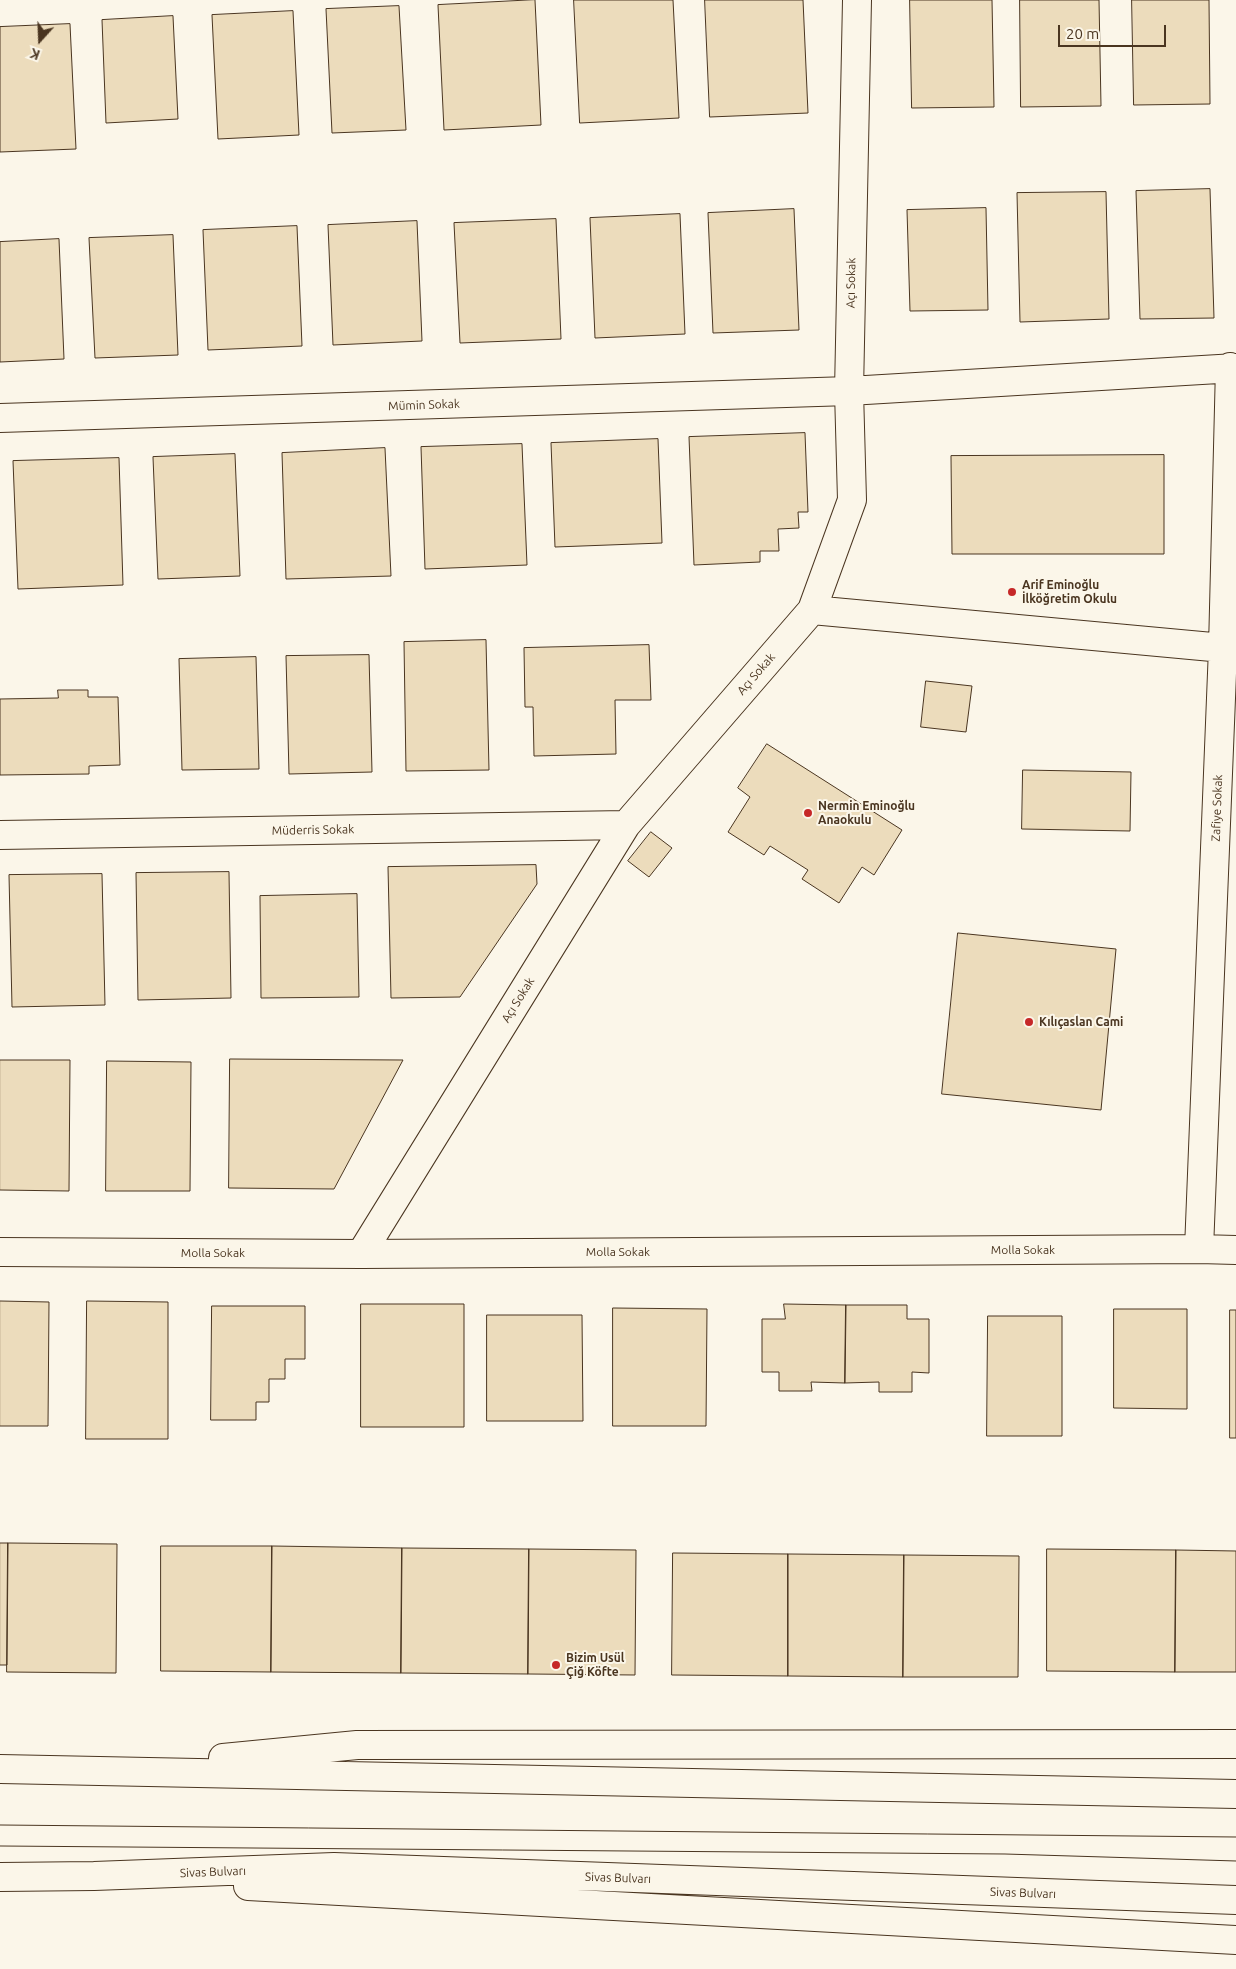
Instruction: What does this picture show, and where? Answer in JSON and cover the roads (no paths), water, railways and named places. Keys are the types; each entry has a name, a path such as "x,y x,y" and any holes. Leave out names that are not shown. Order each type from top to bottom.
{"main road":[{"name":"Açı Sokak","path":"361,1254 626,825 812,610 852,500 848,391 857,0"},
{"name":"Mümin Sokak","path":"0,418 848,391 1233,368"},
{"name":"Zafiye Sokak","path":"1199,1248 1233,368"},
{"path":"812,610 1223,648"},
{"name":"Müderris Sokak","path":"0,835 626,825"},
{"name":"Molla Sokak","path":"0,1252 361,1254 1199,1248 1236,1250"},
{"path":"101,1770 357,1745 1236,1744"},
{"path":"0,1769 1236,1794"},
{"name":"Sivas Bulvarı","path":"0,1877 94,1876 334,1867 1236,1900"},
{"path":"94,1876 1236,1940"}],"tram line":[{"path":"0,1825 1236,1837"},
{"path":"0,1846 1005,1854 1236,1861"}],"place":[{"name":"Arif Eminoğlu İlköğretim Okulu","path":"1012,592"},
{"name":"Nermin Eminoğlu Anaokulu","path":"808,813"},
{"name":"Kılıçaslan Cami","path":"1029,1022"},
{"name":"Bizim Usül Çiğ Köfte","path":"556,1665"}]}
